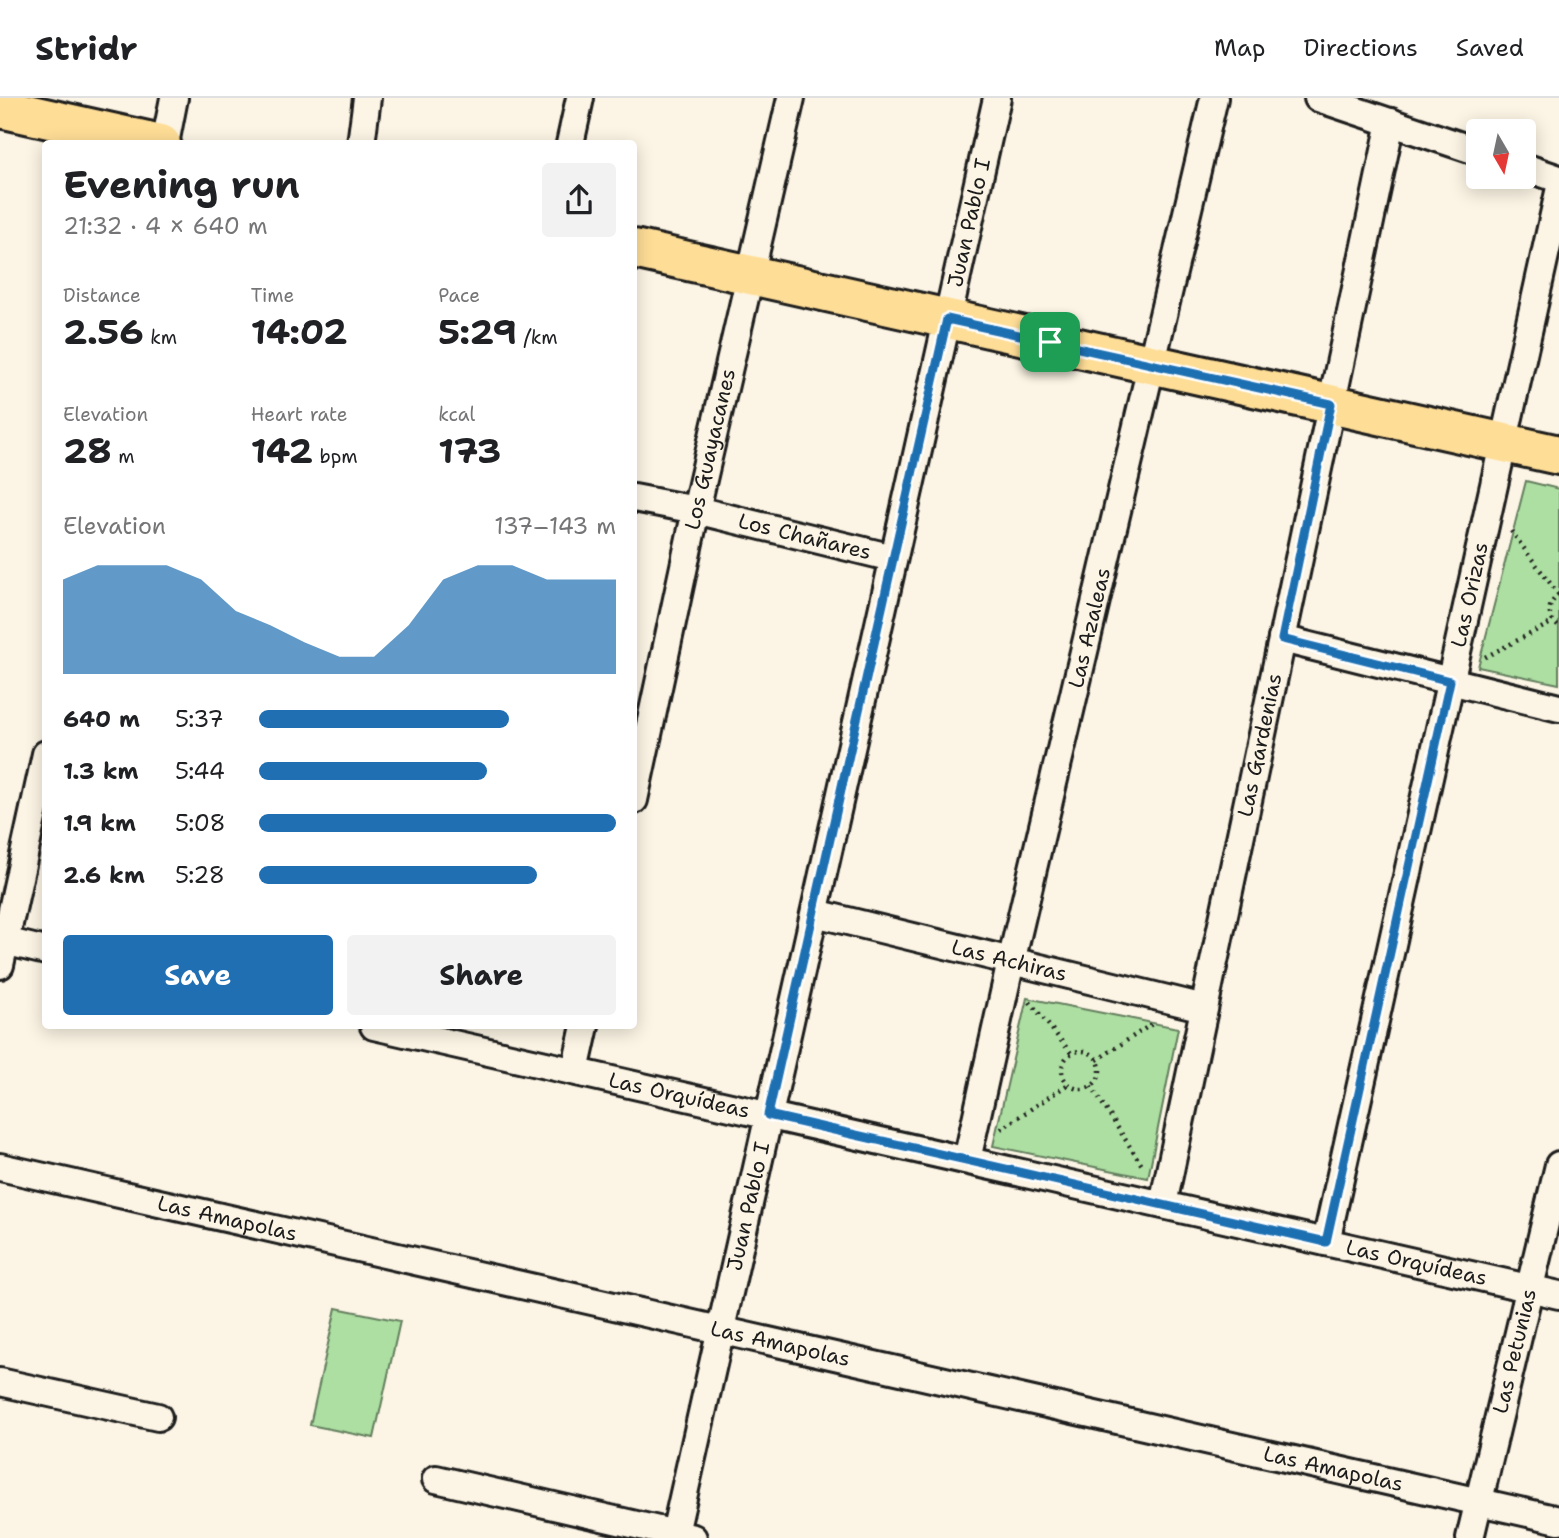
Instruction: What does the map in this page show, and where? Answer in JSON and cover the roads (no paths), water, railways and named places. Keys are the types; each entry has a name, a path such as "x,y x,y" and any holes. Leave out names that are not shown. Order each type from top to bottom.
{"main road":[{"path":"0,108 145,140"},
{"path":"637,250 1559,455"}],"street":[{"path":"164,140 174,98"},
{"path":"362,140 367,98"},
{"path":"571,140 580,98"},
{"name":"Los Guayacanes","path":"637,786 696,510 791,98"},
{"name":"Juan Pablo I","path":"681,1537 719,1330 997,98"},
{"name":"Las Azaleas","path":"968,1155 1214,98"},
{"path":"1318,98 1466,148"},
{"name":"Las Gardenias","path":"1163,1202 1194,1006 1282,639 1391,122"},
{"path":"1536,171 1559,179"},
{"name":"Las Orizas","path":"1326,1242 1559,192"},
{"name":"Los Chañares","path":"637,499 696,510 893,558"},
{"path":"1282,639 1451,677 1559,708"},
{"path":"42,772 2,949 42,951"},
{"name":"Las Achiras","path":"815,913 1010,968 1194,1006"},
{"name":"Las Orquídeas","path":"391,1029 768,1115 968,1155 1326,1242 1559,1295"},
{"path":"575,1071 584,1029"},
{"name":"Las Petunias","path":"1471,1538 1559,1165"},
{"name":"Las Amapolas","path":"0,1167 1559,1520"},
{"path":"0,1382 158,1417"},
{"path":"436,1479 681,1537"}]}
